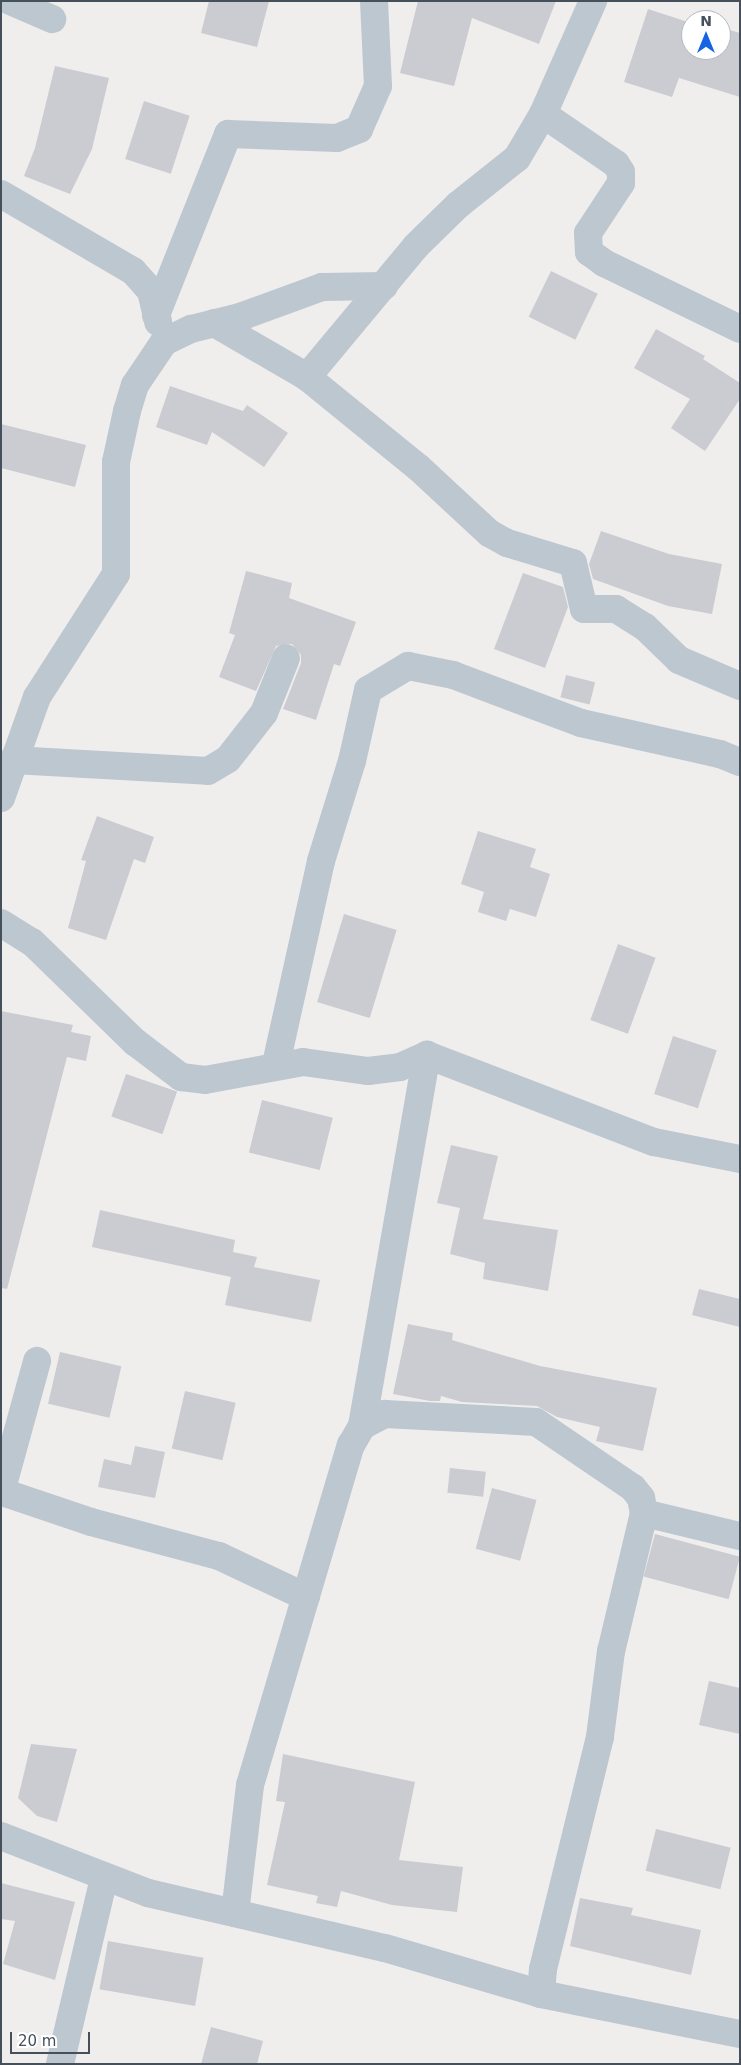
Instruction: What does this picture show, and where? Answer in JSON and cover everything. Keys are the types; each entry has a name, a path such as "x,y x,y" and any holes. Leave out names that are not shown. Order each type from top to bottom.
{"street":[{"path":"10,1 52,19"},
{"path":"156,315 228,134 337,138 359,129 378,86 374,1"},
{"path":"307,377 384,286 458,205 518,158 543,114 593,1"},
{"path":"543,114 616,164 621,172 621,183 588,232 589,252 604,263 740,329"},
{"path":"1,194 133,271 151,291 164,342"},
{"path":"1,798 13,760 52,668 116,574 116,462 127,411 135,385 164,342 214,323 322,288 384,286"},
{"path":"214,323 307,377 420,468 489,533 507,543 573,563 584,609 616,608 645,627 679,660 740,686"},
{"path":"13,760 208,772 228,759 264,713 286,658"},
{"path":"276,1064 321,860 352,761 368,690 408,666 453,675 581,723 720,754 740,762"},
{"path":"1,923 32,942 135,1042 181,1077 206,1080 276,1064 303,1062 368,1071 400,1067 427,1055 654,1142 740,1159"},
{"path":"235,1913 250,1785 351,1445 362,1426 427,1055"},
{"path":"37,1361 2,1492 91,1522 219,1556 306,1597"},
{"path":"362,1426 385,1414 536,1422 633,1488 641,1498 644,1513 611,1651 592,1774 543,1968 541,1994"},
{"path":"644,1513 740,1536"},
{"path":"1,1836 104,1878 235,1913 385,1948 541,1994 740,2034"},
{"path":"60,2064 104,1878"}],"building":[{"path":"209,1 269,1 257,47 201,33"},
{"path":"418,1 556,1 539,44 472,18 454,86 400,73"},
{"path":"648,9 681,20 681,60 731,60 731,30 740,33 740,97 679,78 672,97 624,82"},
{"path":"55,66 109,78 92,149 70,194 24,176 35,148"},
{"path":"144,101 190,116 171,174 125,159"},
{"path":"551,271 598,294 575,340 529,317"},
{"path":"656,329 705,356 703,359 740,383 740,399 705,451 671,428 690,399 634,368"},
{"path":"170,386 243,411 247,405 288,433 264,467 212,432 207,445 156,427"},
{"path":"1,424 86,445 75,487 1,468"},
{"path":"601,531 669,554 722,564 712,614 668,606 593,579 589,564"},
{"path":"246,571 292,583 289,598 356,622 340,666 334,664 316,720 283,709 301,663 301,655 292,644 276,646 256,691 219,677 235,635 229,633"},
{"path":"523,573 563,587 568,607 545,668 494,649"},
{"path":"566,675 595,682 590,705 560,697"},
{"path":"97,816 154,837 145,863 134,859 106,940 68,928 86,861 81,860"},
{"path":"478,831 536,849 530,867 550,874 536,917 510,909 506,921 478,912 484,892 461,884"},
{"path":"344,914 397,930 370,1018 317,1002"},
{"path":"618,944 656,958 628,1034 590,1020"},
{"path":"1,1011 73,1025 71,1032 91,1036 86,1061 67,1057 7,1289 1,1288"},
{"path":"673,1036 717,1050 698,1108 654,1094"},
{"path":"126,1074 177,1092 162,1134 111,1117"},
{"path":"262,1100 333,1118 320,1170 249,1152"},
{"path":"451,1145 498,1156 483,1219 558,1230 548,1291 483,1279 485,1263 450,1254 460,1208 437,1203"},
{"path":"100,1210 235,1240 233,1252 257,1257 254,1267 320,1280 311,1322 225,1305 231,1277 92,1247"},
{"path":"699,1289 740,1299 740,1327 692,1315"},
{"path":"408,1324 453,1333 452,1340 540,1366 657,1388 643,1451 596,1441 600,1427 557,1417 537,1406 462,1402 441,1396 440,1401 430,1401 393,1394"},
{"path":"60,1352 121,1366 109,1418 48,1404"},
{"path":"185,1391 236,1403 222,1460 172,1448"},
{"path":"135,1446 165,1452 155,1498 98,1487 104,1459 131,1465"},
{"path":"450,1468 486,1472 483,1497 447,1493"},
{"path":"492,1488 536,1500 520,1561 476,1549"},
{"path":"655,1534 740,1557 729,1599 644,1577"},
{"path":"709,1681 740,1688 740,1734 699,1725"},
{"path":"31,1744 77,1749 57,1822 37,1816 18,1798"},
{"path":"283,1754 415,1782 399,1860 463,1867 457,1912 392,1905 341,1891 337,1907 316,1903 318,1896 267,1885 285,1802 276,1801"},
{"path":"656,1829 731,1848 720,1889 646,1871"},
{"path":"1,1883 75,1902 55,1980 3,1964 15,1921 1,1919"},
{"path":"580,1898 633,1908 631,1915 701,1930 691,1975 570,1946"},
{"path":"108,1941 204,1958 195,2006 99,1989"},
{"path":"211,2027 263,2041 257,2064 201,2064"}]}
